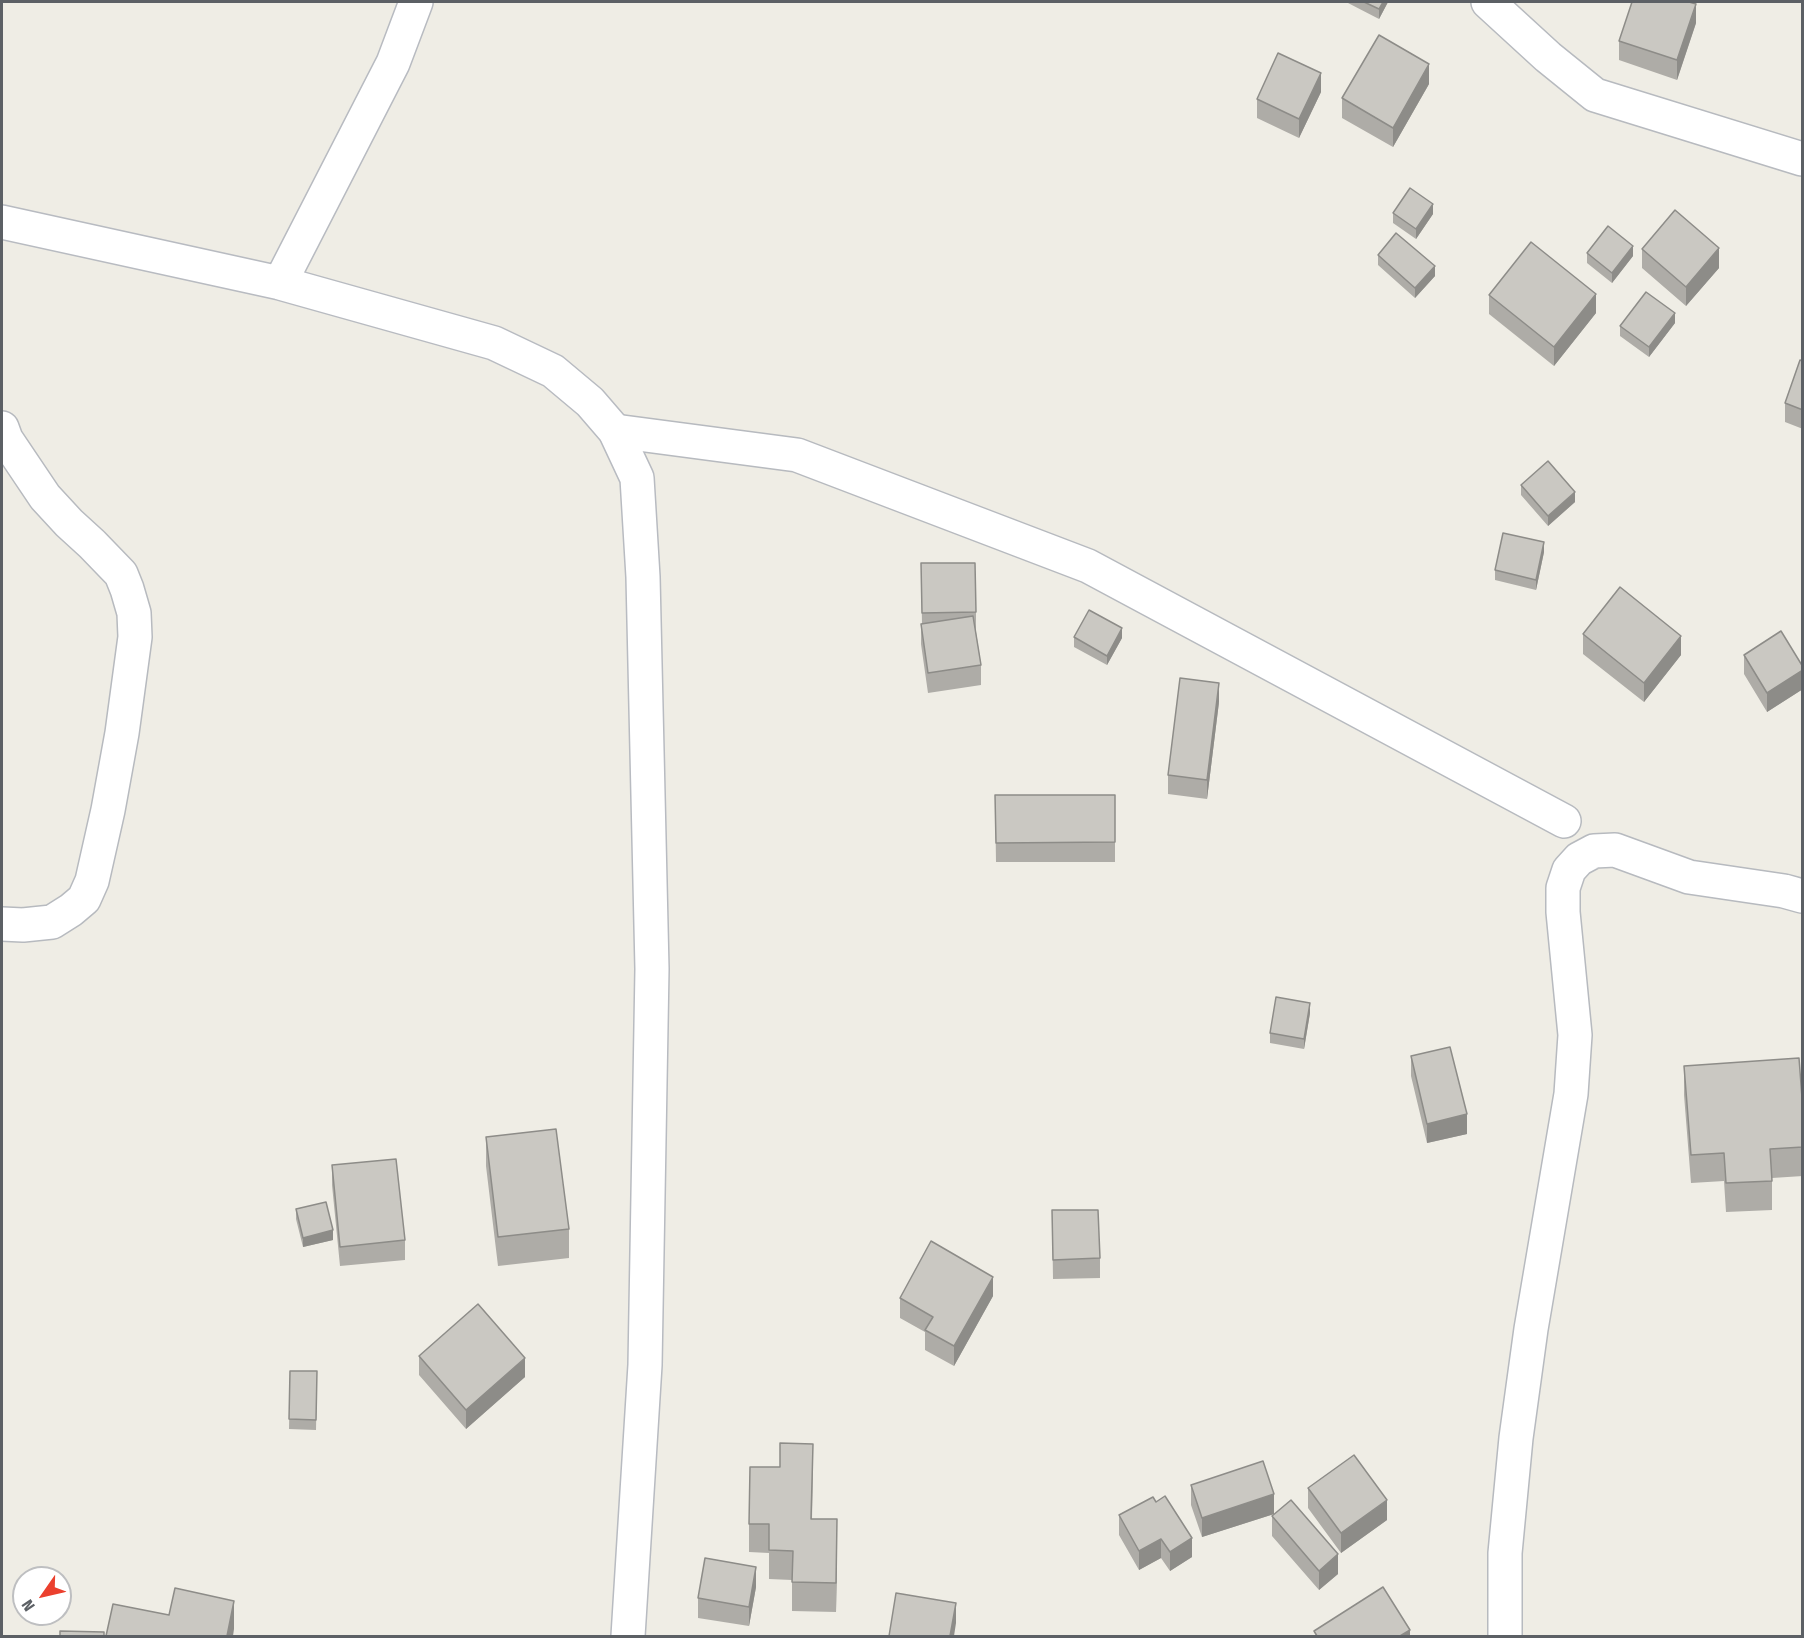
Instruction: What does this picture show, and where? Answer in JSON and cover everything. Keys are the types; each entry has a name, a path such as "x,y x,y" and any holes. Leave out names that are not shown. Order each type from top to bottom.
{"street":[{"path":"280,282 393,63 416,2"},
{"path":"1488,2 1548,57 1595,94 1655,115 1803,159"},
{"path":"2,222 280,282 494,343 553,371 590,402 615,431 637,478 643,577 651,969 645,1365 628,1636"},
{"path":"2,428 6,439 45,497 121,574 128,589 134,613 135,637 122,733 108,810 92,881 84,899 52,922 23,925 2,924"},
{"path":"615,431 797,455 1088,566 1564,821"},
{"path":"1505,1636 1505,1552 1516,1438 1531,1329 1570,1094 1575,1035 1563,912 1563,888 1569,870 1579,859 1594,851 1615,850 1689,877 1784,891 1803,896"}],"building":[{"path":"1364,2 1383,2 1379,9"},
{"path":"1632,2 1696,4 1677,60 1619,41"},
{"path":"1379,35 1429,64 1393,128 1342,98"},
{"path":"1278,53 1321,73 1299,119 1257,99"},
{"path":"1410,188 1433,204 1416,229 1393,213"},
{"path":"1675,210 1719,248 1686,287 1642,249"},
{"path":"1608,226 1633,246 1612,273 1587,253"},
{"path":"1396,233 1435,266 1415,288 1378,255"},
{"path":"1531,242 1596,294 1554,347 1489,295"},
{"path":"1646,292 1675,313 1649,347 1620,326"},
{"path":"1800,360 1803,361 1803,410 1785,403"},
{"path":"1548,461 1575,492 1548,516 1521,485"},
{"path":"1503,533 1544,542 1536,580 1495,570"},
{"path":"921,563 975,563 976,612 922,613"},
{"path":"1620,587 1681,636 1644,683 1583,634"},
{"path":"1089,610 1122,628 1107,656 1074,637"},
{"path":"973,616 981,665 928,673 921,624"},
{"path":"1781,631 1803,670 1767,693 1744,655"},
{"path":"1180,678 1219,683 1207,780 1168,775"},
{"path":"995,795 1115,795 1115,842 996,843"},
{"path":"1276,997 1310,1003 1304,1039 1270,1033"},
{"path":"1450,1047 1467,1114 1427,1124 1411,1056"},
{"path":"1799,1058 1803,1147 1770,1149 1772,1181 1726,1183 1724,1153 1691,1155 1684,1066"},
{"path":"556,1129 569,1229 498,1237 486,1137"},
{"path":"396,1159 405,1240 340,1247 332,1165"},
{"path":"326,1202 333,1230 303,1238 296,1209"},
{"path":"1052,1210 1098,1210 1100,1258 1053,1260"},
{"path":"931,1241 993,1277 954,1346 925,1330 933,1317 900,1298"},
{"path":"478,1304 525,1358 466,1410 419,1356"},
{"path":"290,1371 317,1371 316,1420 289,1419"},
{"path":"780,1443 813,1444 811,1519 837,1519 836,1583 792,1582 793,1551 769,1550 769,1524 749,1524 750,1467 780,1467"},
{"path":"1354,1455 1387,1500 1341,1533 1308,1488"},
{"path":"1263,1461 1274,1494 1202,1518 1191,1485"},
{"path":"1165,1496 1192,1538 1170,1552 1161,1539 1139,1551 1119,1515 1153,1497 1156,1502"},
{"path":"1291,1500 1338,1554 1319,1571 1272,1516"},
{"path":"705,1558 756,1567 749,1607 698,1598"},
{"path":"1383,1587 1410,1630 1400,1636 1317,1636 1314,1631"},
{"path":"175,1588 234,1601 227,1636 106,1636 113,1604 169,1615"},
{"path":"896,1593 956,1603 950,1636 889,1636"},
{"path":"60,1631 104,1632 104,1636 60,1636"}]}
